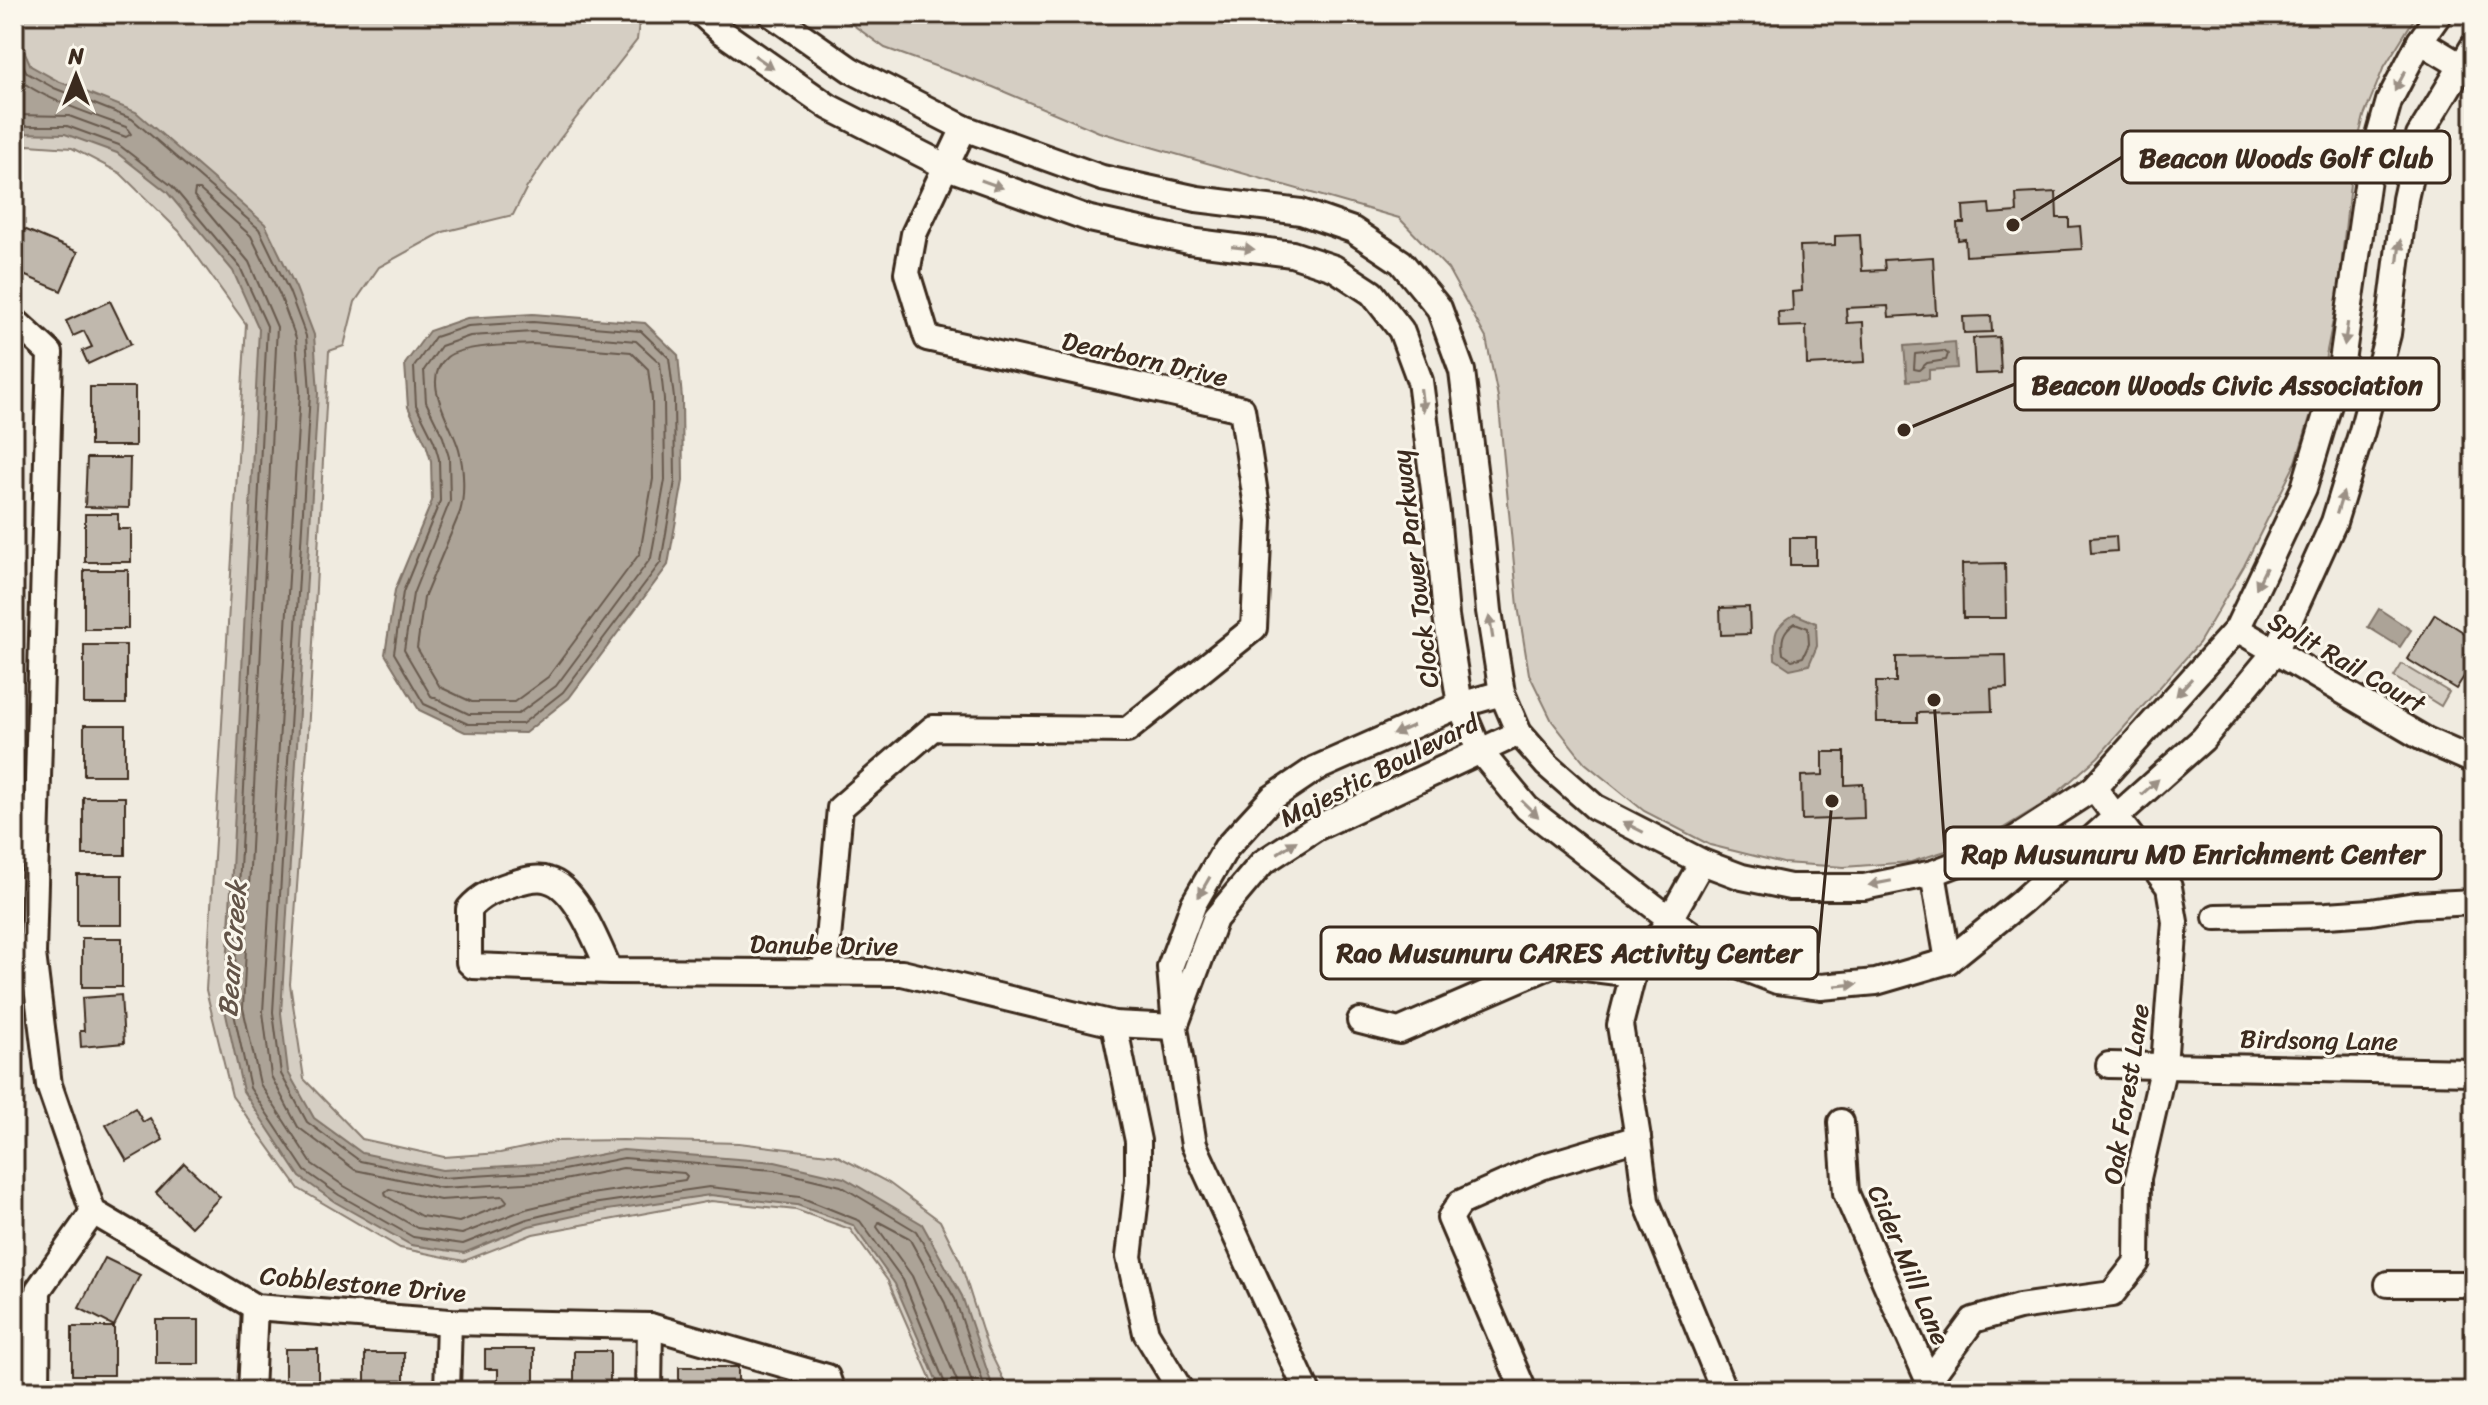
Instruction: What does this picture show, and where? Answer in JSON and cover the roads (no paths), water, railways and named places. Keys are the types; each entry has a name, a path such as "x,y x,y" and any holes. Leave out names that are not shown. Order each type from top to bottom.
{"street":[{"name":"Clock Tower Parkway","path":"702,14 729,23 829,107 947,167 1090,219 1189,241 1292,254 1334,268 1372,293 1401,330 1420,381 1446,616 1460,705 1479,750 1527,808 1670,919 1735,965 1777,981 1821,987 1876,982 1948,961 2021,902 2203,739 2275,652 2334,522 2362,431 2388,334 2405,199 2419,136 2469,61"},
{"path":"771,14 851,70 964,128 1102,178 1197,199 1301,212 1353,230 1401,262 1439,308 1462,371 1489,611 1502,693 1519,733 1547,765 1595,807 1702,862 1742,877 1790,887 1864,887 1933,873 2006,845 2094,788 2237,629 2304,488 2342,361 2369,172 2389,101 2420,41 2439,14"},
{"path":"2420,41 2469,61"},
{"name":"Dearborn Drive","path":"825,972 840,808 933,728 1127,730 1254,628 1259,520 1242,409 927,338 907,273 914,234 964,128"},
{"path":"14,320 50,353 23,954 49,1085 93,1212 38,1290 37,1391"},
{"name":"Split Rail Court","path":"2237,629 2426,740 2474,761"},
{"name":"Majestic Boulevard","path":"1307,1391 1194,1145 1175,1027 1170,967 1194,903 1226,848 1272,798 1315,769 1460,705 1502,693"},
{"name":"Majestic Boulevard","path":"1175,1027 1215,919 1262,863 1316,828 1519,733"},
{"name":"Oak Forest Lane","path":"1931,1386 1973,1320 2019,1307 2112,1294 2137,1262 2138,1178 2164,1065 2175,922 2169,887 2094,788"},
{"path":"1702,862 1670,919 1633,974 1620,1025 1646,1201 1724,1391"},
{"path":"1933,873 1948,961"},
{"name":"Danube Drive","path":"610,971 565,889 548,880 526,880 498,889 479,898 469,909 469,962 473,966 610,971 902,973 1114,1024 1175,1027"},
{"path":"2216,917 2327,915 2474,902"},
{"path":"1360,1021 1399,1031 1554,964 1633,974"},
{"path":"1114,1024 1138,1141 1138,1180 1129,1257 1146,1333 1181,1391"},
{"name":"Birdsong Lane","path":"2109,1065 2474,1072"},
{"name":"Cider Mill Lane","path":"1841,1122 1846,1193 1931,1386"},
{"path":"1524,1391 1450,1218 1460,1203 1541,1167 1638,1138"},
{"name":"Cobblestone Drive","path":"93,1212 255,1307 449,1322 650,1326 827,1377 832,1391"},
{"path":"2388,1284 2474,1284"},
{"path":"251,1391 255,1307"},
{"path":"447,1391 449,1322"},
{"path":"649,1391 650,1326"}],"water":[{"name":"Bear Creek","path":"14,14 20,14 22,46 31,66 58,81 136,112 265,224 296,288 314,335 318,393 281,1013 288,1072 314,1118 362,1153 442,1170 557,1163 623,1150 775,1162 844,1178 922,1224 962,1296 994,1391 941,1391 895,1284 853,1225 797,1205 710,1195 587,1213 529,1226 464,1253 411,1245 335,1202 300,1177 243,1091 225,1010 259,329 233,271 167,192 117,153 65,134 14,133"},
{"path":"533,314 645,323 678,355 683,481 668,565 569,698 525,733 465,732 419,710 385,654 395,590 432,501 431,461 408,407 405,364 429,331 467,318"},
{"path":"1955,342 1957,368 1929,370 1929,379 1907,381 1904,346"},
{"path":"2379,609 2411,630 2400,647 2368,627"},
{"path":"1795,614 1816,623 1817,646 1809,665 1790,669 1775,659 1775,637 1782,623"}],"place":[{"name":"Beacon Woods Golf Club","path":"2013,225"},
{"name":"Beacon Woods Civic Association","path":"1904,430"},
{"name":"Rap Musunuru MD Enrichment Center","path":"1934,700"},
{"name":"Rao Musunuru CARES Activity Center","path":"1832,801"}]}
